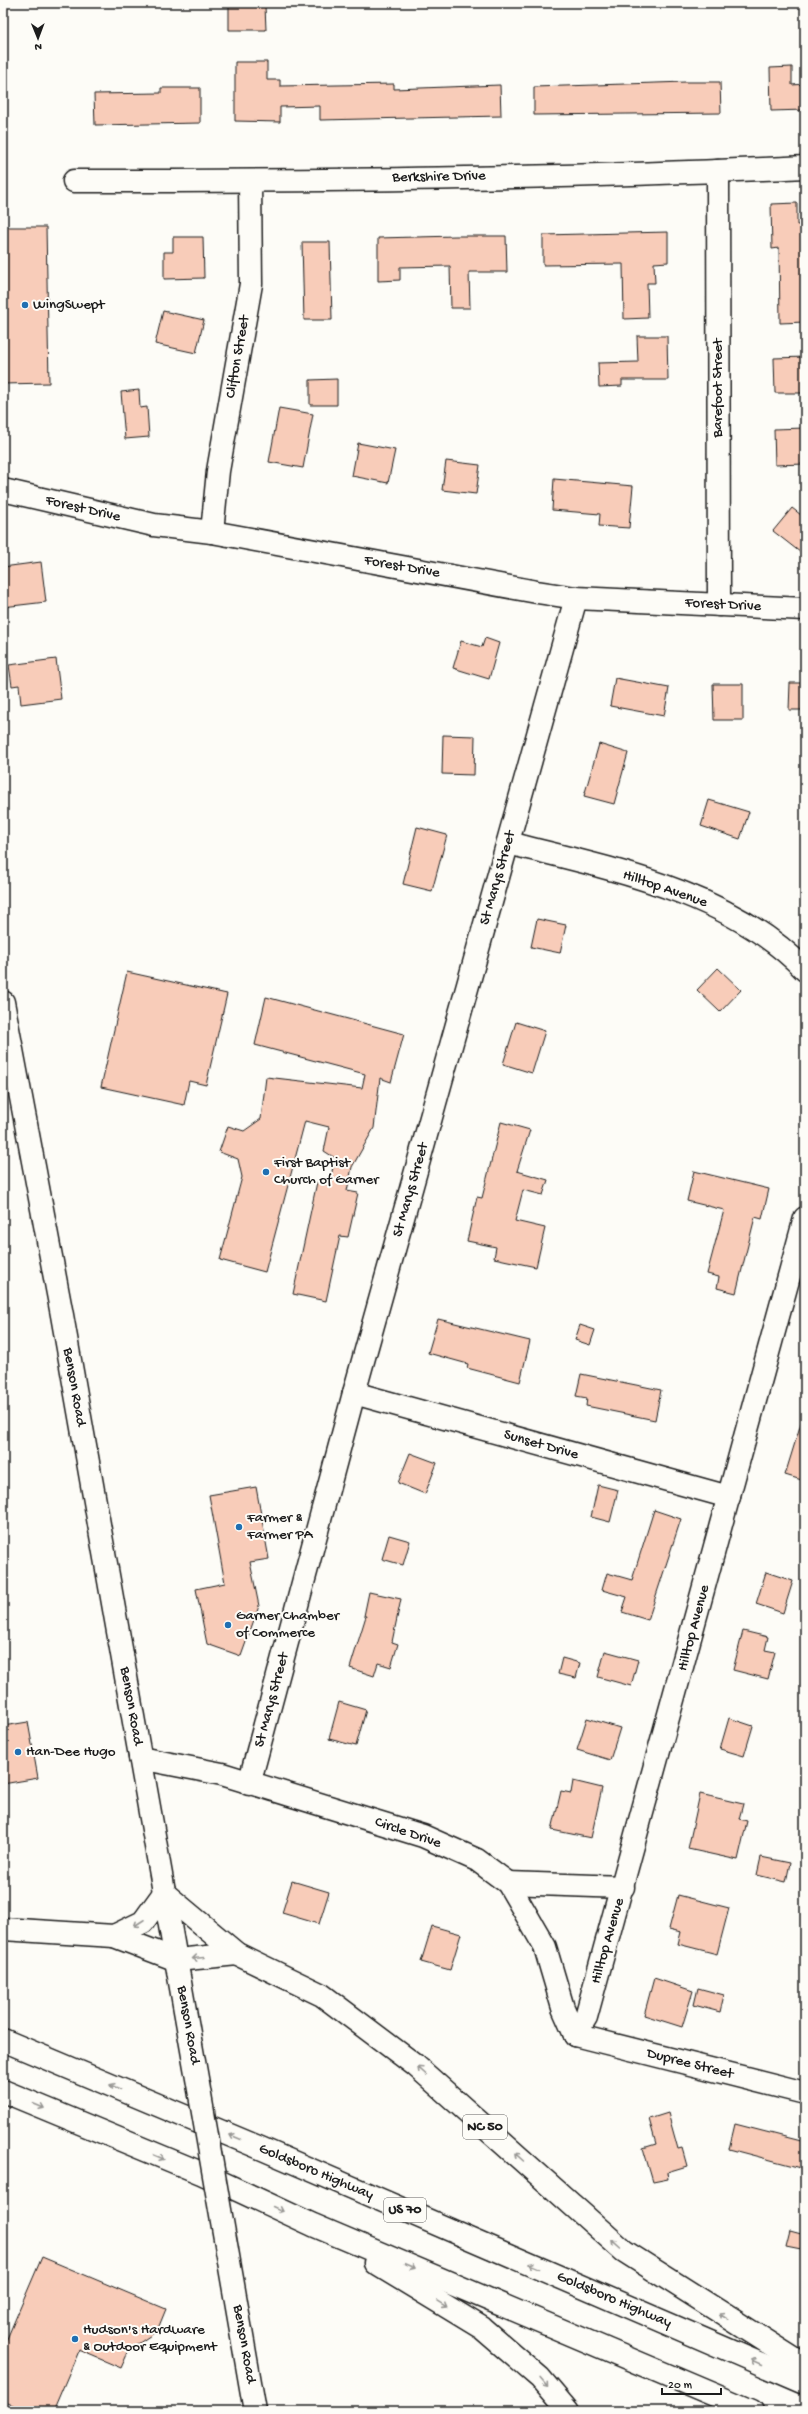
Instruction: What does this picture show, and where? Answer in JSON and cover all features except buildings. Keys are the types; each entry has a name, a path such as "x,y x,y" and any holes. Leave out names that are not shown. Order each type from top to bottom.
{"street":[{"name":"Berkshire Drive","path":"74,181 250,181 718,171 805,167"},
{"name":"Barefoot Street","path":"718,171 719,605"},
{"name":"Clifton Street","path":"212,532 218,471 251,284 250,181"},
{"name":"Forest Drive","path":"3,490 154,525 212,532 576,598 805,609"},
{"name":"St Marys Street","path":"249,1784 354,1393 576,598"},
{"name":"Hilltop Avenue","path":"508,843 636,877 716,906 768,936 805,970"},
{"name":"Benson Road","path":"3,1002 62,1314 177,1960 255,2411"},
{"name":"Hilltop Avenue","path":"575,2035 586,2017 624,1888 805,1218"},
{"name":"Sunset Drive","path":"354,1393 729,1497"},
{"name":"Circle Drive","path":"140,1758 222,1774 249,1784 423,1836 477,1860 508,1883 545,1947 563,2008 575,2035"},
{"path":"508,1883 624,1888"},
{"path":"114,1936 143,1922 164,1893"},
{"name":"NC 50","path":"164,1893 237,1954 322,1995 415,2065 624,2250 805,2366"},
{"path":"3,1929 114,1936 177,1960 237,1954"},
{"name":"Dupree Street","path":"575,2035 805,2093"},
{"name":"Goldsboro Highway","path":"3,2040 258,2147 805,2383"},
{"path":"3,2091 200,2173 313,2225 752,2411"},
{"path":"313,2225 482,2328 540,2378 568,2411"}],"place":[{"name":"WingSwept","path":"25,305"},
{"name":"First Baptist Church of Garner","path":"266,1172"},
{"name":"Farmer & Farmer PA","path":"239,1527"},
{"name":"Garner Chamber of Commerce","path":"228,1625"},
{"name":"Han-Dee Hugo","path":"18,1752"},
{"name":"Hudson's Hardware & Outdoor Equipment","path":"75,2339"}]}
